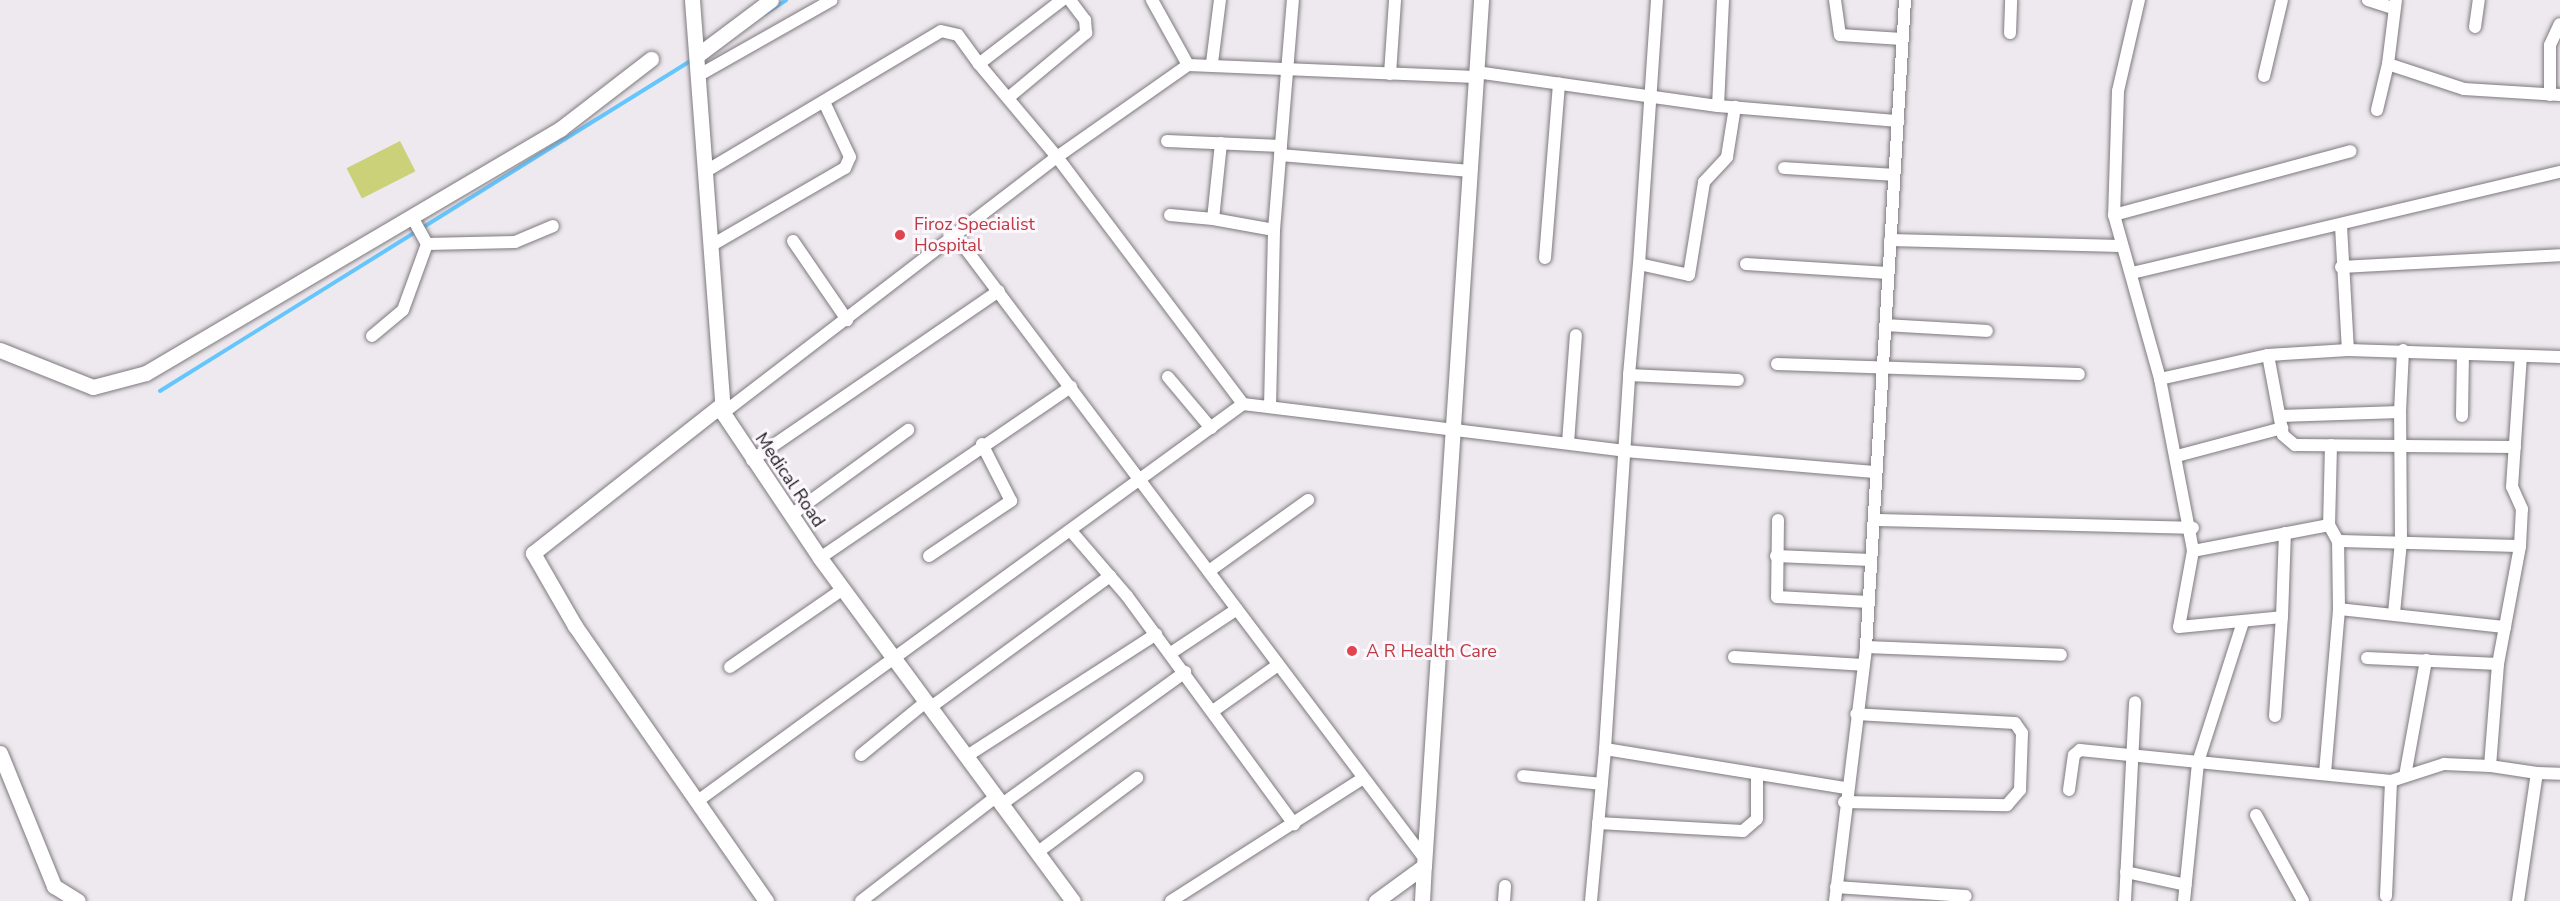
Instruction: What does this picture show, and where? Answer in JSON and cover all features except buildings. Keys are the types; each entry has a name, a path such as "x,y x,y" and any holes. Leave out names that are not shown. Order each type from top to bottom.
{"street":[{"name":"Medical Road","path":"692,0 701,74 722,409 752,460 820,558 1073,901"},
{"path":"699,54 771,0"},
{"path":"701,74 832,0"},
{"path":"979,64 1062,0"},
{"path":"1008,98 1086,33 1084,20 1070,0"},
{"path":"1152,0 1188,65"},
{"path":"1212,63 1220,0"},
{"path":"1270,407 1274,230 1293,0"},
{"path":"1390,74 1395,0"},
{"path":"1422,901 1481,0"},
{"path":"1591,901 1605,749 1629,375 1652,92 1657,0"},
{"path":"1718,106 1723,0"},
{"path":"1835,0 1840,36 1902,39"},
{"path":"1835,901 1845,788 1866,647 1874,520 1874,472 1884,370 1905,0"},
{"path":"2010,33 2012,0"},
{"path":"2139,0 2118,91 2114,215 2120,246 2132,273 2160,379 2193,528 2193,551 2179,627 2282,617"},
{"path":"2264,76 2282,0"},
{"path":"2368,0 2394,4 2388,64 2377,110"},
{"path":"2475,27 2479,0"},
{"path":"2388,64 2464,89 2555,95 2550,45 2560,24"},
{"path":"708,170 941,31 958,34 979,64 1057,157 1243,404"},
{"path":"0,350 93,387 146,373 560,129 651,59"},
{"path":"766,901 699,800 575,626 532,554 722,409 847,320 1167,74 1188,65 1212,63 1390,74 1476,74 1652,92 1718,106 1898,121"},
{"path":"1545,258 1560,84"},
{"path":"712,245 845,168 850,157 824,102"},
{"path":"1639,264 1689,275 1704,182 1727,157 1735,107"},
{"path":"1167,141 1221,143 1470,171"},
{"path":"1213,219 1221,143"},
{"path":"2114,215 2351,151"},
{"path":"1784,168 1894,175"},
{"path":"2132,273 2341,226 2560,172"},
{"path":"1170,215 1213,219 1274,230"},
{"path":"372,336 403,310 427,244 412,217"},
{"path":"427,244 516,242 553,226"},
{"path":"2341,226 2348,350"},
{"path":"956,236 1209,571 1424,862"},
{"path":"1890,240 2120,246"},
{"path":"793,241 847,320"},
{"path":"2342,267 2560,255"},
{"path":"1746,264 1888,273"},
{"path":"752,460 999,291"},
{"path":"1886,325 1987,331"},
{"path":"1568,443 1576,335"},
{"path":"2160,379 2268,355 2348,350 2403,350 2560,357"},
{"path":"2394,613 2401,541 2400,412 2403,350"},
{"path":"2462,416 2463,354"},
{"path":"2268,355 2281,422 2295,445 2400,442 2515,447"},
{"path":"2490,766 2498,664 2520,546 2522,509 2512,487 2521,356"},
{"path":"1777,364 1884,370 2079,374"},
{"path":"1629,375 1738,380"},
{"path":"1168,376 1211,428"},
{"path":"820,558 982,444 1071,387"},
{"path":"699,800 897,660 1243,404 1625,451 1874,472"},
{"path":"2177,456 2281,422 2400,412"},
{"path":"791,515 908,430"},
{"path":"929,556 1011,501 982,444"},
{"path":"2325,773 2339,609 2338,541 2329,525 2331,445"},
{"path":"1209,571 1308,501"},
{"path":"1778,520 1777,597 1869,602"},
{"path":"1874,520 2193,528"},
{"path":"2193,551 2329,525"},
{"path":"1071,531 1171,653 1294,824"},
{"path":"2275,716 2285,533"},
{"path":"2338,541 2520,546"},
{"path":"1776,556 1871,560"},
{"path":"861,755 1110,576"},
{"path":"730,667 843,590"},
{"path":"1171,653 1237,609"},
{"path":"2339,609 2394,613 2505,627"},
{"path":"2184,901 2198,762 2243,622"},
{"path":"967,756 1156,634"},
{"path":"1866,647 2061,655"},
{"path":"1734,657 1863,665"},
{"path":"2367,658 2498,664"},
{"path":"2405,776 2426,660"},
{"path":"1213,711 1278,665"},
{"path":"861,901 1000,800 1185,672"},
{"path":"2125,901 2135,702"},
{"path":"1844,802 2007,805 2020,790 2022,733 2015,723 1856,714"},
{"path":"1605,749 1845,788"},
{"path":"2069,790 2076,752 2325,773 2391,781 2444,764 2490,766 2560,774"},
{"path":"0,753 54,886 78,901"},
{"path":"2518,901 2537,773"},
{"path":"1598,823 1743,831 1757,819 1757,774"},
{"path":"1523,776 1602,784"},
{"path":"1038,852 1137,778"},
{"path":"1171,901 1362,779"},
{"path":"2383,899 2391,781"},
{"path":"2256,815 2303,901"},
{"path":"1376,901 1424,862"},
{"path":"2126,872 2186,885"},
{"path":"1504,901 1505,886"},
{"path":"1836,887 1966,896"}],"green space":[{"path":"400,141 415,171 362,199 347,168"}],"waterway":[{"path":"764,14 786,0"},
{"path":"160,391 692,60"}],"place":[{"name":"Firoz Specialist Hospital","path":"900,235"},
{"name":"A R Health Care","path":"1352,651"}]}
